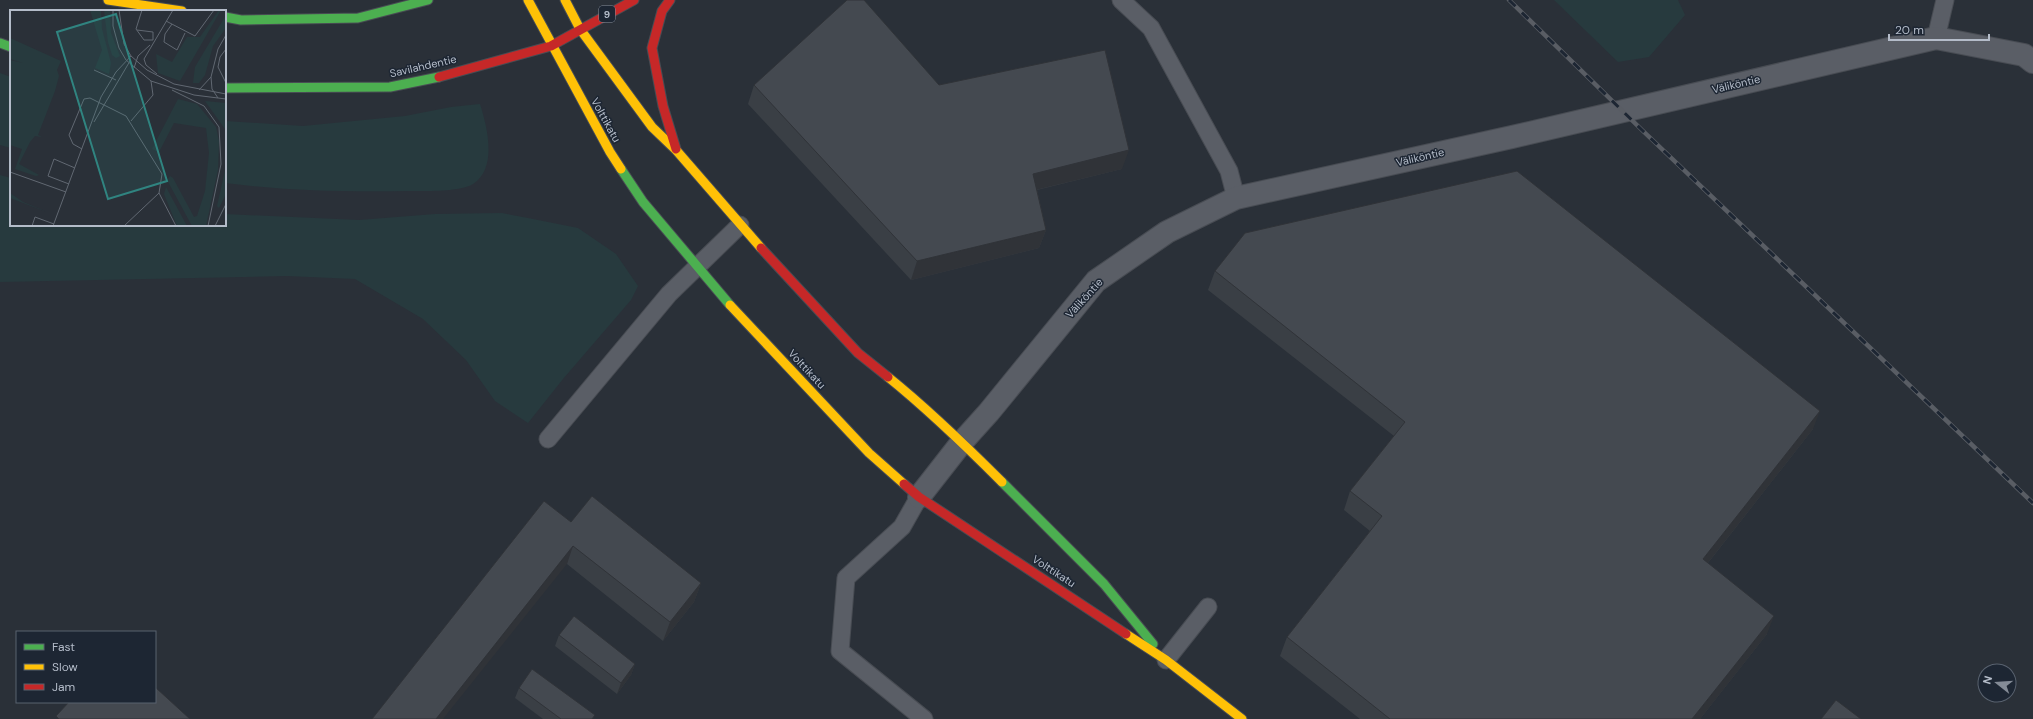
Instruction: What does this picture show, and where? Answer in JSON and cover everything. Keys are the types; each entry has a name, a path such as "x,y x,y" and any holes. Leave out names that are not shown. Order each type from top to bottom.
{"main road":[{"path":"108,0 175,10"},
{"path":"226,17 241,20 358,18 428,0"},
{"name":"Volttikatu","path":"528,0 551,46 610,152 643,202 696,268 869,453 919,497 1166,660 1242,719"},
{"name":"Volttikatu","path":"564,0 580,29 652,127 676,150 740,226 858,353 914,398 962,442 1104,584 1166,660"},
{"name":"9","path":"551,46 634,0"},
{"name":"Volttikatu","path":"670,0 662,11 652,48 663,106 676,150"},
{"path":"0,43 10,47"},
{"name":"Savilahdentie","path":"226,88 390,87 423,81 551,46"}],"street":[{"name":"Väliköntie","path":"919,497 962,442 989,412 1096,281 1167,232 1236,198 1936,38 2024,55 2033,62"}],"lane":[{"path":"1121,0 1151,28 1229,171 1236,198"},
{"path":"1936,38 1945,0"},
{"path":"548,439 669,294 740,226"},
{"path":"919,497 902,527 846,578 840,651 924,719"},
{"path":"1166,660 1208,606"}],"green space":[{"path":"1554,0 1678,0 1685,15 1649,57 1618,62"},
{"path":"0,73 10,77 10,148 0,145"},
{"path":"480,104 485,124 488,146 486,168 481,177 467,187 434,191 340,191 272,188 226,183 226,121 303,126 405,116 451,107"},
{"path":"0,175 10,178 10,226 226,226 226,214 359,220 435,214 502,213 578,228 616,254 638,286 631,300 563,379 528,423 495,401 466,360 423,319 355,279 287,276 0,282"}],"building":[{"path":"847,0 864,0 939,85 1105,50 1129,150 1033,174 1046,230 917,261 754,85"},
{"path":"1517,171 1820,411 1703,559 1774,616 1692,719 1390,719 1287,637 1382,516 1350,491 1405,422 1215,271 1245,233"},
{"path":"592,496 701,583 670,622 573,546 436,719 372,719 544,501 571,522"},
{"path":"574,616 635,664 621,683 559,635"},
{"path":"532,669 595,715 592,719 561,719 519,688"},
{"path":"156,688 190,719 59,719 56,716 68,703 156,703"},
{"path":"1836,700 1861,719 1821,719"}],"railway":[{"path":"1509,0 1643,131 2033,503"}],"traffic: fast":[{"path":"226,17 241,20 358,18 428,0"},
{"path":"0,43 10,47"},
{"path":"226,88 390,87 439,77"},
{"path":"621,169 643,202 730,305"},
{"path":"1002,482 1104,584 1153,644"}],"traffic: slow":[{"path":"108,0 175,10"},
{"path":"528,0 610,152 621,169"},
{"path":"565,0 580,29 652,127 676,150 761,248"},
{"path":"730,305 869,453 904,484"},
{"path":"888,377 947,428 1002,482"},
{"path":"1126,634 1166,660 1242,719"}],"traffic: jam":[{"path":"439,77 551,46 634,0"},
{"path":"670,0 662,11 652,48 663,106 676,149"},
{"path":"761,248 858,353 888,377"},
{"path":"904,484 919,497 1126,634"}]}
